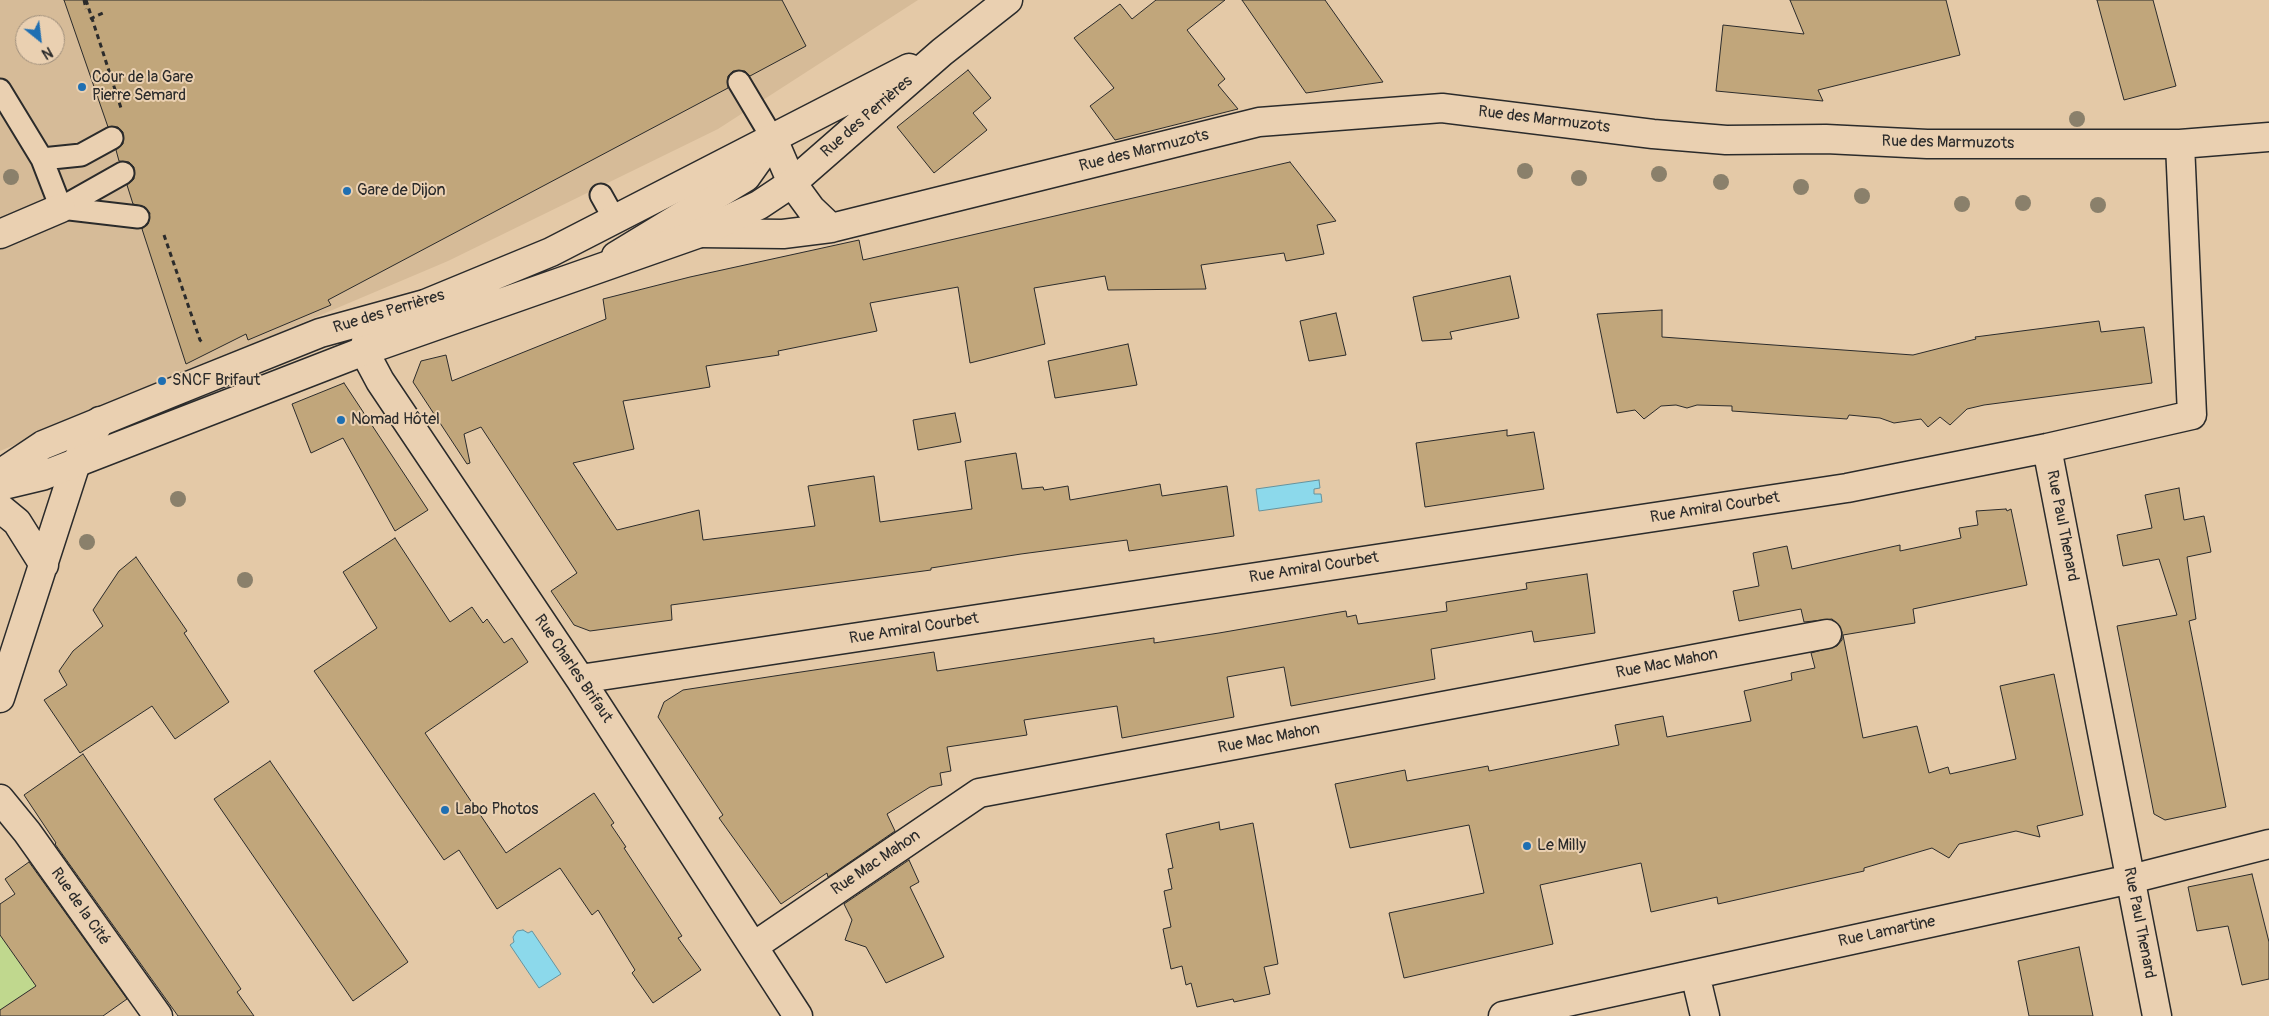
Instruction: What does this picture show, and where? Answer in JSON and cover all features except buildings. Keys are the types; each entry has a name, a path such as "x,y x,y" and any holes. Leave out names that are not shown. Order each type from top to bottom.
{"street":[{"name":"Rue des Perrières","path":"0,486 42,476 364,351 700,233 759,205 792,183 942,52 1008,0"},
{"name":"Rue des Perrières","path":"0,474 43,445 100,421 320,333 425,304 551,252 773,139 842,101 942,52"},
{"name":"Rue des Marmuzots","path":"700,233 783,234 832,228 1259,122 1442,108 1653,134 1726,140 1826,139 1927,144 2180,144 2269,137"},
{"name":"Rue des Perrières","path":"586,274 746,177 773,139"},
{"path":"773,139 792,183 811,209 832,228"},
{"name":"Rue Paul Thenard","path":"2157,1016 2047,448 2192,415 2180,144"},
{"path":"7,229 61,208"},
{"path":"364,351 371,319"},
{"name":"Rue Charles Brifaut","path":"364,351 380,381 580,679 798,1016"},
{"path":"0,698 76,463 100,421"},
{"name":"Rue Amiral Courbet","path":"580,679 1847,488 2047,448"},
{"path":"0,508 17,522 44,565"},
{"name":"Rue Mac Mahon","path":"754,946 979,793 1827,634"},
{"name":"Rue de la Cité","path":"0,799 27,832 158,1016"},
{"name":"Rue Lamartine","path":"1503,1016 2131,879 2269,844"},
{"path":"1695,974 1705,1016"}],"lane":[{"path":"739,82 773,139"},
{"path":"0,90 42,160 61,208"},
{"path":"42,160 81,155 112,138"},
{"path":"61,208 123,173"},
{"path":"601,195 615,220"},
{"path":"61,208 138,217"}],"path":[{"path":"84,0 89,19 103,14"}],"shaded area":[{"name":"Gare de Dijon","path":"0,0 918,0 718,129 448,261 0,451"}],"green space":[{"path":"0,935 36,986 0,1011"}],"water":[{"path":"1319,480 1320,488 1314,489 1314,494 1321,494 1322,502 1259,511 1256,489"},
{"path":"523,930 528,933 532,931 561,974 539,988 510,945 514,942 513,937 517,931"}],"place":[{"name":"Cour de la Gare Pierre Semard","path":"82,87"},
{"name":"Gare de Dijon","path":"347,191"},
{"name":"SNCF Brifaut","path":"162,381"},
{"name":"Nomad Hôtel","path":"341,420"},
{"name":"Labo Photos","path":"445,810"},
{"name":"Le Milly","path":"1527,846"}]}
